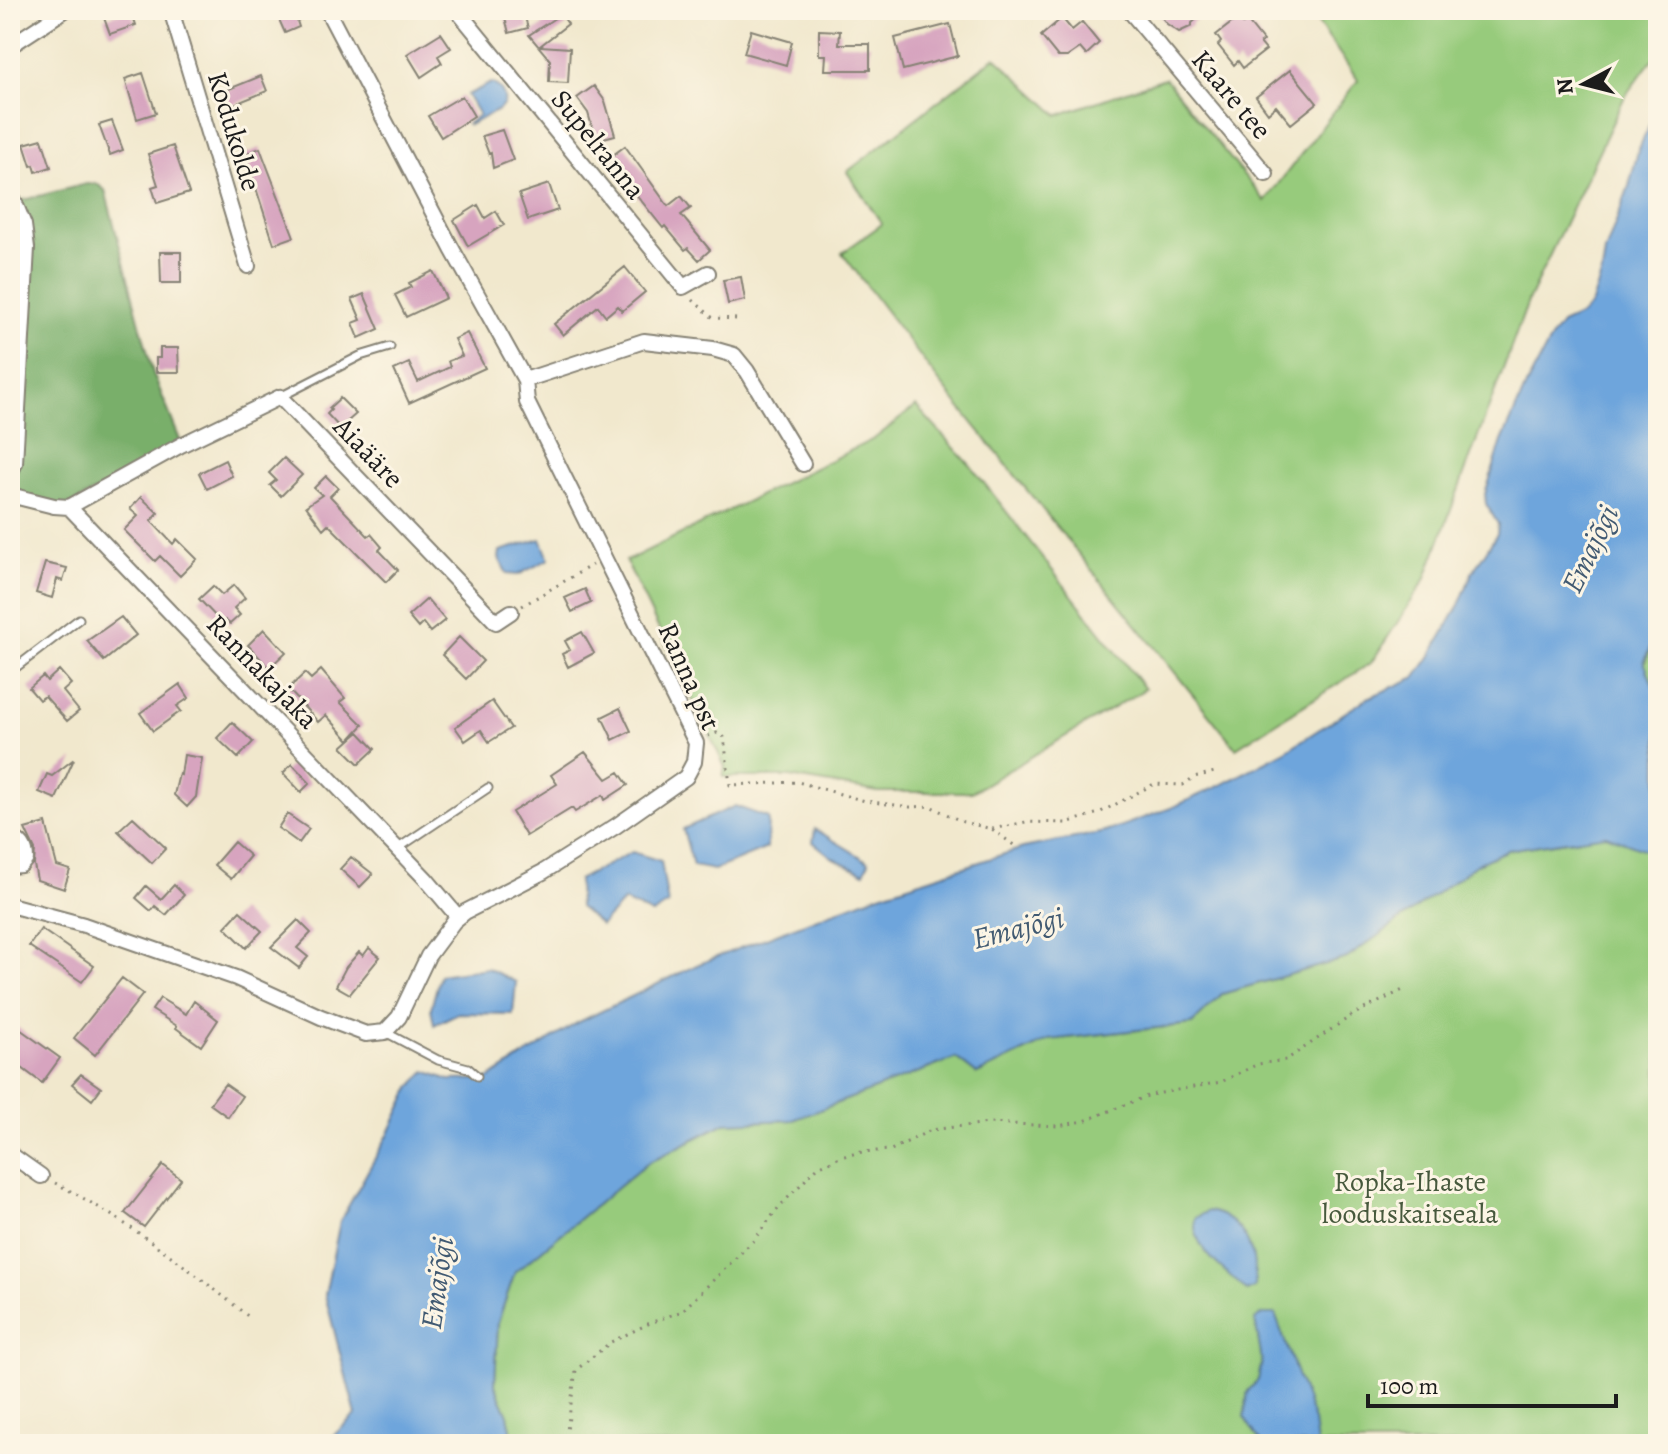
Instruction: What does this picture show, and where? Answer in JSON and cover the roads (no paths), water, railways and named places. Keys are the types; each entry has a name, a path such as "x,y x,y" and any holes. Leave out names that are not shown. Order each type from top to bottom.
{"street":[{"path":"10,46 65,10"},
{"name":"Kodukolde","path":"171,10 248,266"},
{"name":"Ranna pst","path":"327,10 452,249 525,380 527,402 696,743 694,762 686,777 543,872 458,917 428,956 399,1017 385,1032"},
{"name":"Supelranna","path":"457,10 683,287 708,273"},
{"name":"Kaare tee","path":"1129,10 1266,174"},
{"path":"10,191 24,225 27,248 15,463 10,474"},
{"path":"525,380 644,341 713,349 734,355 747,371 803,464"},
{"path":"10,495 69,507 181,445 280,397"},
{"name":"Aiaääre","path":"280,397 496,622 511,612"},
{"name":"Rannakajaka","path":"69,507 397,849 458,917"},
{"path":"10,839 20,843 26,851 26,859 21,865 10,866"},
{"path":"10,905 84,925 236,978 366,1034 385,1032"},
{"path":"10,1154 41,1176"}],"lane":[{"path":"280,397 360,356 390,347"},
{"path":"10,672 79,619"},
{"path":"397,849 488,788"},
{"path":"385,1032 438,1060 468,1068 477,1076"}],"water":[{"path":"491,83 502,91 504,104 499,110 467,124 479,115 467,95"},
{"name":"Emajõgi","path":"1658,105 1658,628 1644,662 1658,697 1658,857 1606,835 1507,850 1477,864 1347,958 1222,994 1192,1024 1049,1040 977,1074 956,1058 793,1120 725,1123 647,1163 515,1272 498,1322 495,1385 508,1415 514,1444 324,1444 356,1415 325,1295 340,1221 411,1087 426,1071 449,1080 488,1079 577,1023 699,964 874,896 1023,848 1105,832 1171,808 1284,752 1368,698 1416,677 1460,603 1472,573 1497,534 1498,524 1486,504 1485,494 1502,441 1553,335 1561,324 1581,315 1591,305 1638,151"},
{"path":"541,539 549,559 518,575 507,574 499,558 500,551"},
{"path":"735,806 768,818 767,848 714,870 693,866 683,829"},
{"path":"815,829 869,862 864,873 833,858 813,842"},
{"path":"632,852 661,861 668,904 652,914 624,901 601,925 579,907 578,880"},
{"path":"487,968 516,982 513,1014 458,1013 434,1025 431,1008 440,975"},
{"path":"1208,1211 1221,1215 1240,1229 1251,1250 1255,1287 1247,1291 1204,1250 1198,1240 1195,1218"},
{"path":"1263,1314 1275,1314 1314,1421 1317,1444 1262,1444 1244,1417 1248,1391 1258,1380 1262,1361 1255,1320"}],"park label":[{"name":"Ropka-Ihaste looduskaitseala","path":"1410,1197"}]}
